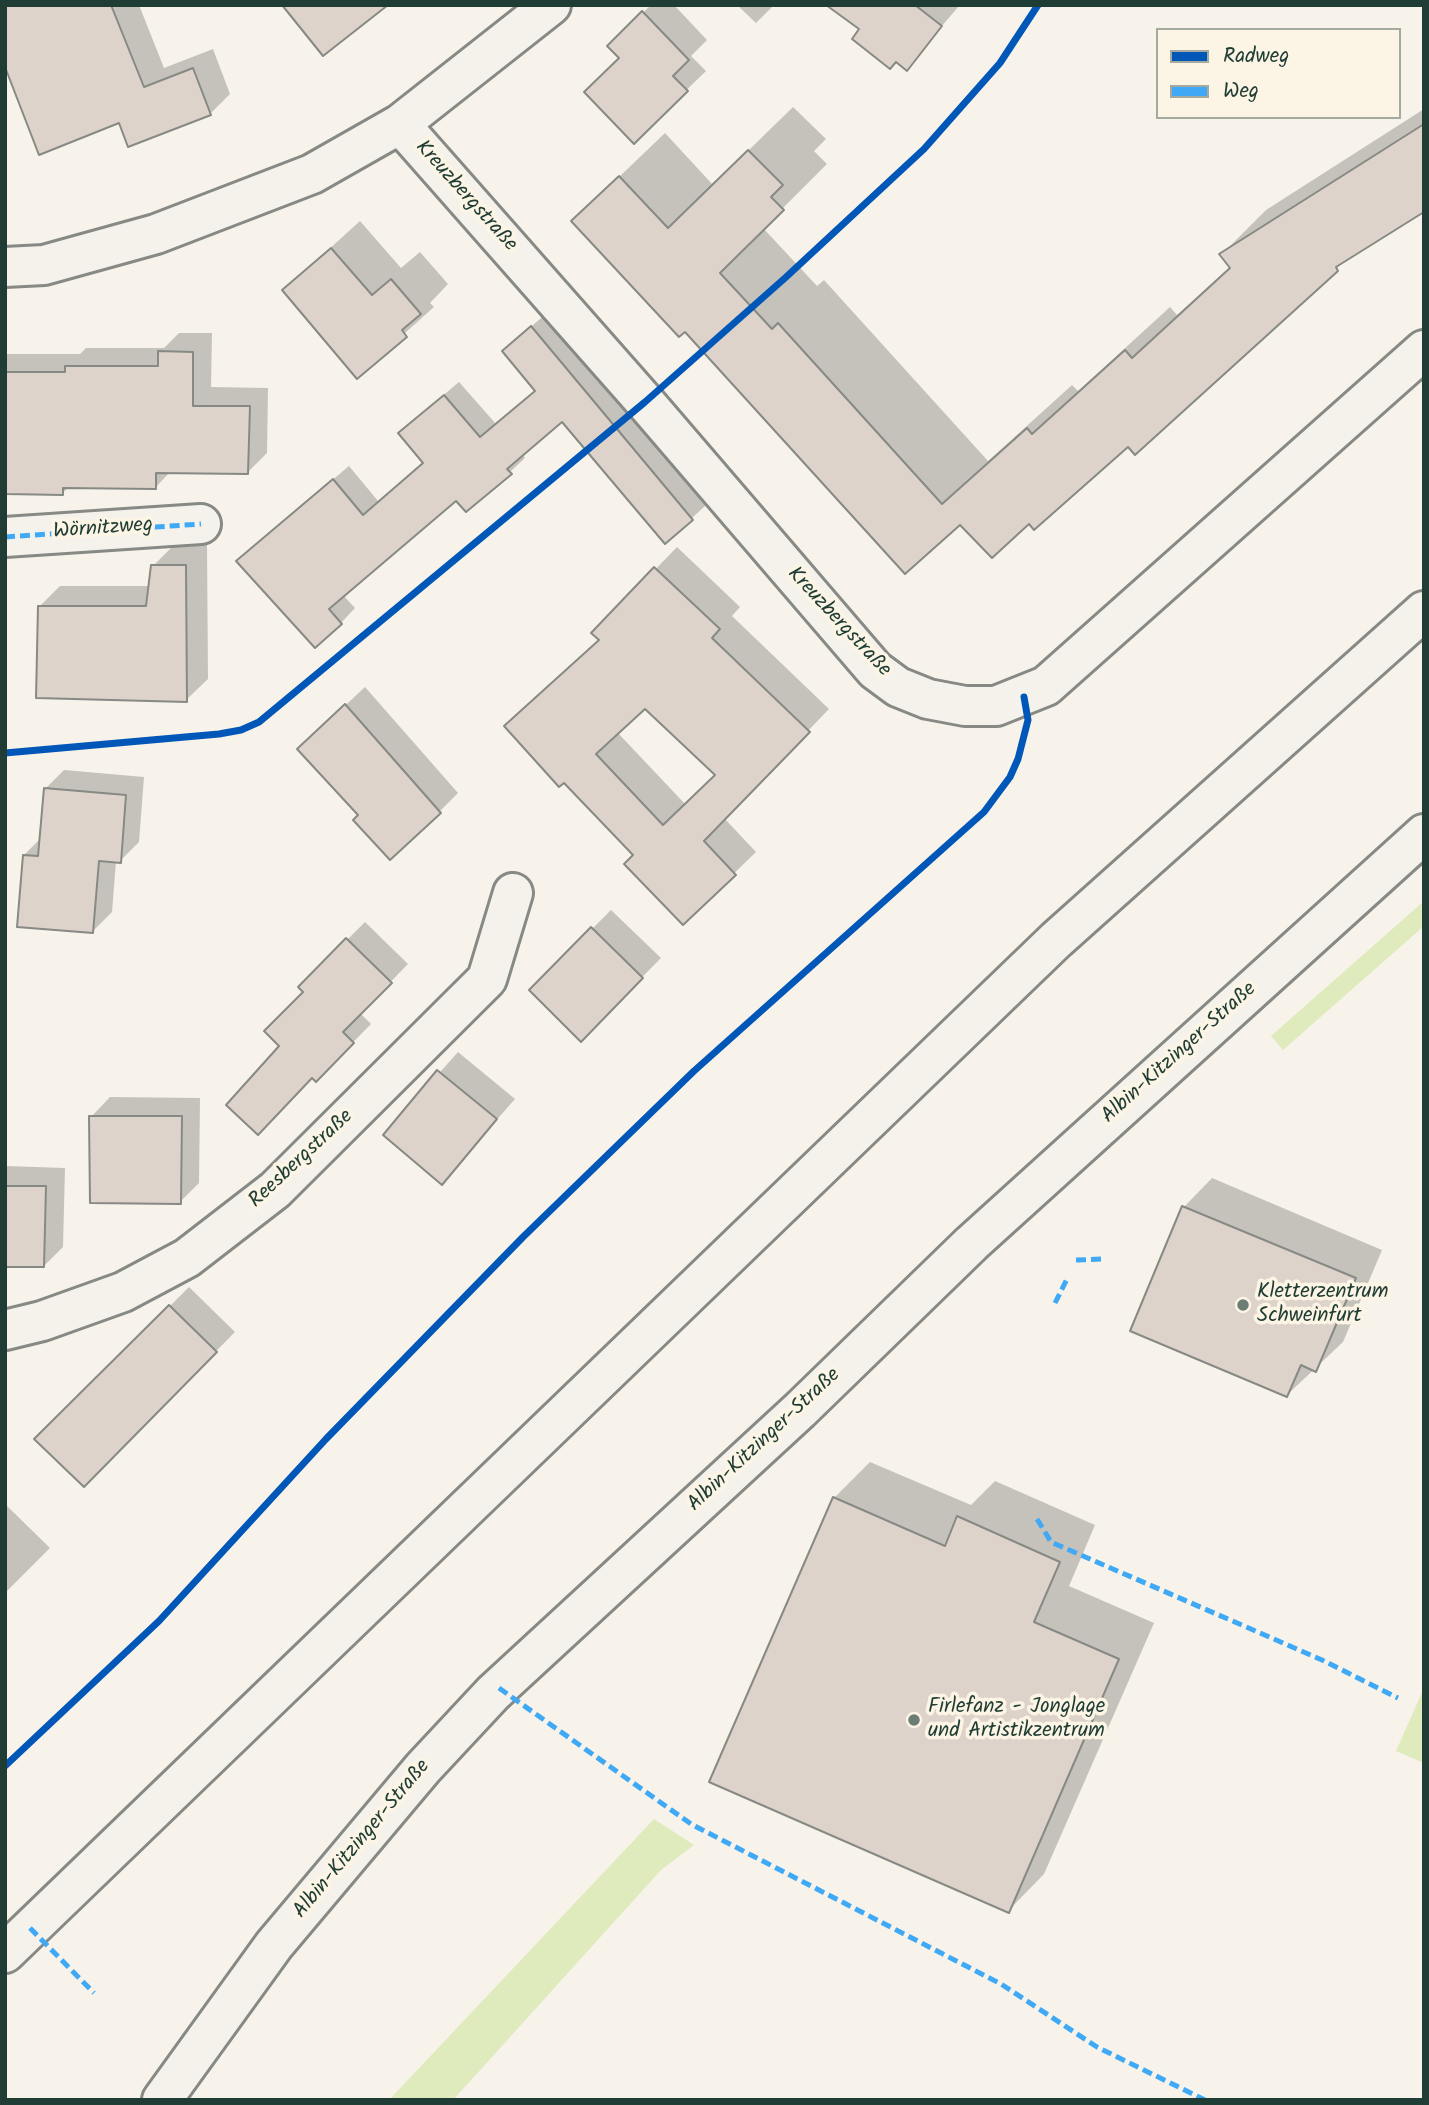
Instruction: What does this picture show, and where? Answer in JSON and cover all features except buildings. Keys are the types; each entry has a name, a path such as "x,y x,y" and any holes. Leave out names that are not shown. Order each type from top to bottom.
{"street":[{"path":"5,267 44,265 156,234 235,206 312,174 400,124 551,5"},
{"name":"Kreuzbergstraße","path":"400,124 645,402 875,670 898,687 928,699 965,706 996,706 1046,686 1424,350"},
{"name":"Wörnitzweg","path":"5,537 201,524"},
{"path":"5,1954 1056,940 1424,611"},
{"name":"Albin-Kitzinger-Straße","path":"162,2100 274,1945 422,1768 493,1693 800,1410 1033,1187 1424,834"},
{"name":"Reesbergstraße","path":"5,1330 42,1321 122,1292 187,1258 275,1190 487,979 513,894"}],"green space":[{"path":"1424,901 1424,926 1283,1050 1271,1036"},
{"path":"1424,1688 1424,1763 1396,1751"},
{"path":"654,1819 694,1845 661,1870 453,2100 389,2100"}],"marked path":[{"path":"5,537 201,524"},
{"path":"1076,1260 1104,1259"},
{"path":"1055,1303 1067,1279"},
{"path":"1037,1519 1051,1542 1322,1660 1398,1698"},
{"path":"499,1688 691,1824 1001,1984 1097,2047 1205,2100"},
{"path":"30,1928 94,1993"}],"cycle path":[{"path":"5,753 219,734 241,730 259,722 645,402 785,278 924,149 1000,63 1038,5"},
{"path":"5,1766 159,1621 326,1439 523,1237 694,1071 984,812 1010,777 1018,759 1028,720 1024,697"}],"place":[{"name":"Kletterzentrum Schweinfurt","path":"1243,1305"},
{"name":"Firlefanz - Jonglage und Artistikzentrum","path":"914,1720"}]}
